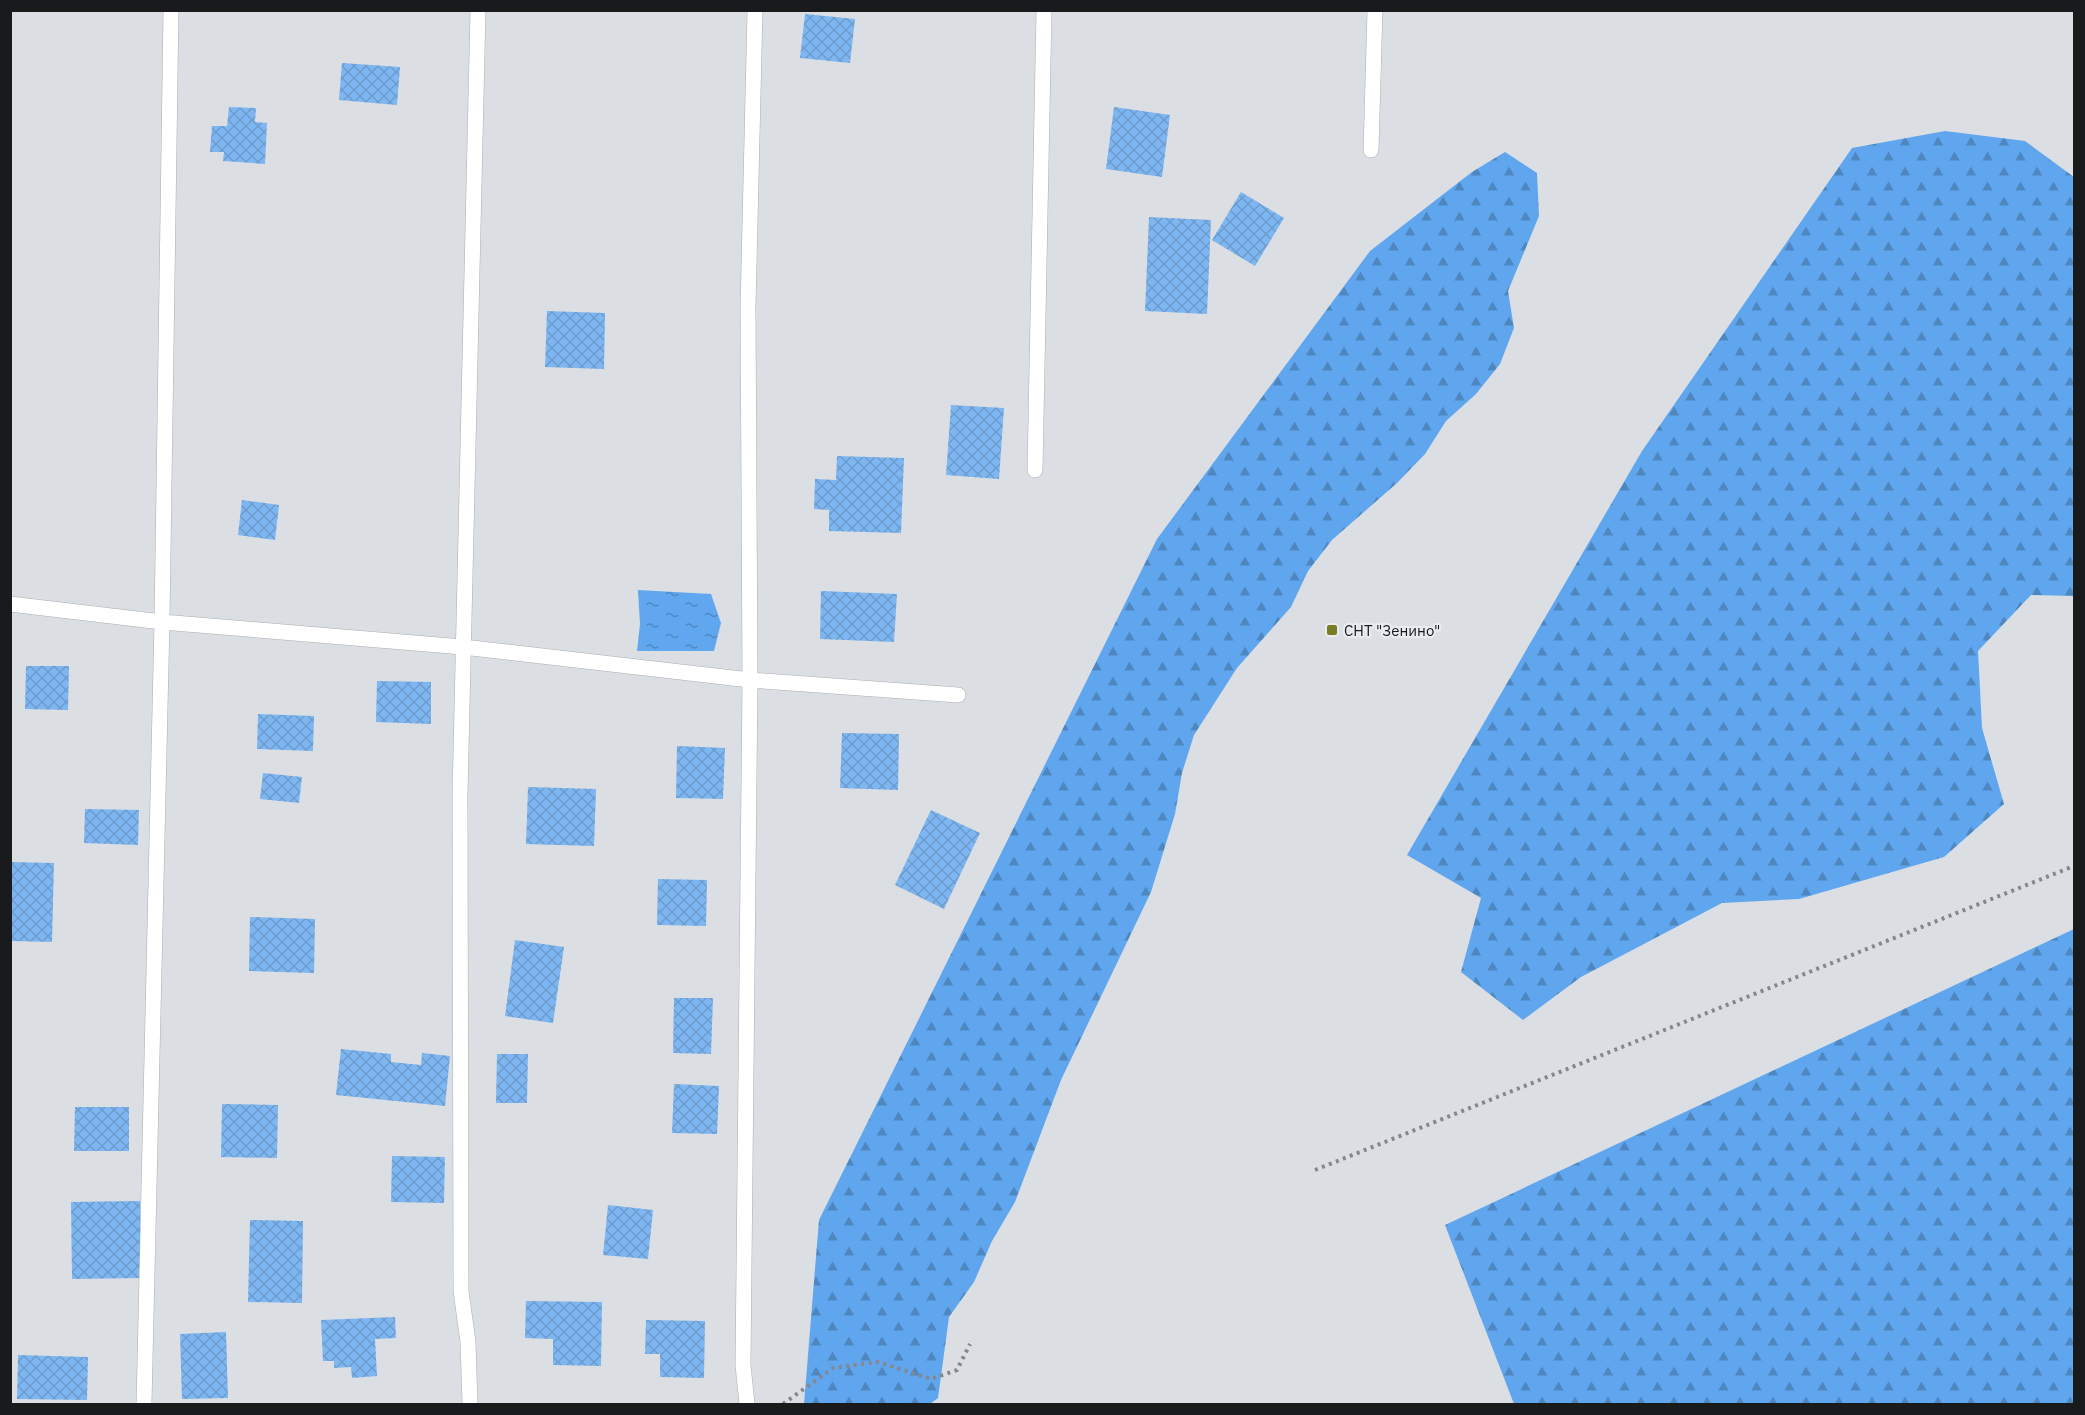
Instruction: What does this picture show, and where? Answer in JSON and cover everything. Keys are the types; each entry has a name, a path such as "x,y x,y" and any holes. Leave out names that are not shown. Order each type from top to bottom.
{"lane":[{"path":"144,1404 162,622 171,10"},
{"path":"470,1404 468,1342 461,1291 460,795 478,10"},
{"path":"747,1404 743,1353 750,680 748,308 755,10"},
{"path":"1035,470 1044,10"},
{"path":"1371,150 1374,10"},
{"path":"10,604 162,622 463,647 750,680 958,695"}],"path":[{"path":"1315,1170 2074,866"},
{"path":"783,1404 833,1368 878,1362 931,1379 957,1370 970,1344"}],"green space":[{"path":"1945,131 2025,141 2074,177 2074,596 2031,595 1978,651 1982,728 2004,804 1944,857 1799,899 1722,903 1581,977 1523,1020 1461,972 1481,898 1407,855 1642,451 1852,148"},
{"path":"1505,152 1537,173 1539,216 1508,291 1514,328 1500,364 1476,394 1446,421 1425,454 1397,483 1332,540 1308,571 1291,607 1237,668 1194,735 1182,773 1175,814 1151,892 1061,1080 1015,1202 992,1241 974,1282 949,1317 938,1398 930,1404 804,1404 819,1220 1157,539 1370,251 1472,172"},
{"path":"2074,929 2074,1404 1514,1404 1445,1225"}],"water":[{"path":"638,590 711,594 721,623 714,651 637,651 640,624"}],"building":[{"path":"805,14 855,19 850,63 800,58"},
{"path":"342,63 400,67 397,105 339,100"},
{"path":"229,107 256,108 255,122 267,123 265,164 223,161 224,152 210,152 212,126 227,126"},
{"path":"1114,107 1170,115 1162,177 1106,169"},
{"path":"1241,192 1284,218 1255,266 1212,240"},
{"path":"1149,217 1211,220 1207,314 1145,311"},
{"path":"547,311 605,313 604,369 545,367"},
{"path":"951,405 1004,408 999,479 946,475"},
{"path":"837,456 904,458 901,533 829,531 829,510 814,509 815,479 836,480"},
{"path":"242,500 279,505 275,540 238,535"},
{"path":"821,591 897,594 894,642 820,639"},
{"path":"26,666 69,666 68,710 25,709"},
{"path":"377,681 431,682 431,724 376,722"},
{"path":"258,714 314,716 313,751 257,749"},
{"path":"842,733 899,734 898,790 840,788"},
{"path":"677,746 725,748 723,799 676,798"},
{"path":"263,773 302,777 299,803 260,799"},
{"path":"528,787 596,789 594,846 526,844"},
{"path":"85,809 139,810 138,845 84,843"},
{"path":"931,810 980,833 944,909 895,885"},
{"path":"10,862 54,863 52,942 10,941"},
{"path":"658,879 707,880 706,926 657,925"},
{"path":"250,917 315,919 314,973 249,971"},
{"path":"515,940 564,947 553,1023 505,1016"},
{"path":"674,998 713,998 711,1054 673,1053"},
{"path":"341,1049 391,1054 391,1062 421,1065 422,1053 450,1056 445,1106 336,1095"},
{"path":"497,1054 528,1054 527,1103 496,1103"},
{"path":"674,1084 719,1086 717,1134 672,1133"},
{"path":"222,1104 278,1105 277,1158 221,1157"},
{"path":"75,1107 129,1107 129,1151 74,1151"},
{"path":"392,1156 445,1157 444,1203 391,1202"},
{"path":"140,1201 141,1278 72,1279 71,1202"},
{"path":"608,1205 653,1210 648,1259 603,1255"},
{"path":"250,1220 303,1221 302,1303 248,1302"},
{"path":"526,1301 602,1302 601,1366 553,1365 553,1339 525,1338"},
{"path":"395,1317 396,1338 375,1339 377,1376 352,1378 351,1367 334,1368 334,1361 323,1361 321,1320"},
{"path":"646,1320 705,1321 704,1378 660,1377 660,1354 645,1354"},
{"path":"226,1332 228,1398 182,1399 180,1334"},
{"path":"18,1355 88,1357 87,1400 17,1399"}],"place":[{"name":"СНТ \"Зенино\"","path":"1332,630"}]}
